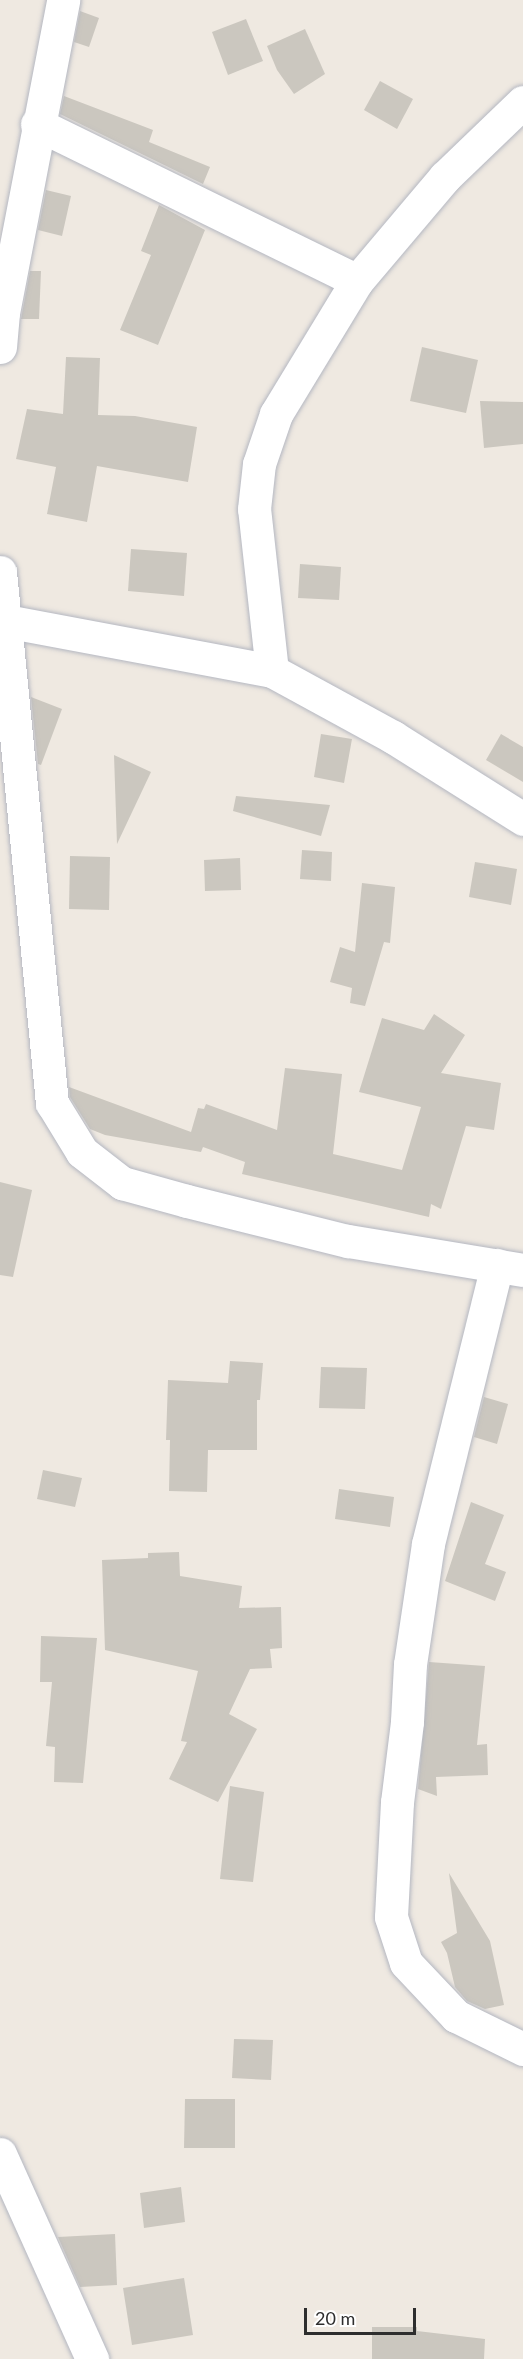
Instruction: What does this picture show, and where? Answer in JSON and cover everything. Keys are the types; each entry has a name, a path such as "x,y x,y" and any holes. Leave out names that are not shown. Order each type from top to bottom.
{"street":[{"path":"0,347 3,313 37,124 63,0"},
{"path":"272,671 254,509 259,464 276,414 357,282 445,177 523,102"},
{"path":"37,124 357,282"},
{"path":"0,572 1,620 52,1103 82,1152 122,1183 188,1201 348,1241 510,1267 428,1544 410,1665 407,1722 397,1802 391,1917 406,1963 456,2016 523,2049"},
{"path":"1,620 272,671 393,737 523,819"},
{"path":"0,2154 92,2359"}],"building":[{"path":"80,11 99,18 89,47 74,42"},
{"path":"246,19 263,61 228,75 212,32"},
{"path":"305,29 325,74 294,94 277,70 267,46"},
{"path":"380,81 413,99 397,129 364,110"},
{"path":"64,96 153,130 149,142 210,167 203,184 60,114"},
{"path":"46,190 71,196 62,236 38,230"},
{"path":"159,205 205,230 158,345 120,330 151,255 141,251"},
{"path":"30,271 41,271 39,319 21,319"},
{"path":"422,347 478,360 466,413 410,401"},
{"path":"66,357 100,358 98,415 135,416 197,427 188,482 97,466 87,522 47,514 56,467 16,459 27,409 63,414"},
{"path":"480,401 523,402 523,444 484,448"},
{"path":"131,549 187,553 184,596 128,591"},
{"path":"300,564 341,567 339,600 298,598"},
{"path":"31,697 62,709 41,765 38,764"},
{"path":"321,734 352,739 344,783 314,777"},
{"path":"501,734 523,747 523,782 486,760"},
{"path":"114,755 151,772 117,844"},
{"path":"236,796 330,805 321,836 233,811"},
{"path":"302,850 332,852 331,881 300,879"},
{"path":"70,856 110,857 109,910 69,909"},
{"path":"240,858 241,890 205,891 204,860"},
{"path":"475,862 517,869 511,905 469,897"},
{"path":"362,883 395,887 390,943 384,942 365,1006 350,1003 352,988 330,982 340,947 355,952"},
{"path":"434,1014 465,1035 441,1073 501,1083 494,1130 466,1126 441,1209 431,1204 429,1217 242,1174 245,1162 203,1147 201,1152 105,1135 90,1129 70,1097 69,1087 191,1132 198,1108 204,1109 206,1104 277,1130 285,1068 342,1074 333,1154 402,1170 421,1107 359,1092 382,1018 424,1030"},
{"path":"0,1182 32,1190 13,1277 0,1275"},
{"path":"230,1361 263,1363 260,1400 257,1400 257,1450 208,1450 207,1492 169,1491 170,1440 166,1440 168,1380 228,1383"},
{"path":"321,1367 367,1368 365,1409 319,1408"},
{"path":"484,1397 508,1404 497,1444 474,1437"},
{"path":"43,1470 82,1478 75,1507 37,1499"},
{"path":"339,1489 394,1497 390,1527 335,1519"},
{"path":"471,1502 504,1515 485,1564 506,1572 495,1601 445,1581"},
{"path":"179,1552 180,1576 242,1586 239,1608 281,1607 282,1648 270,1649 272,1668 250,1669 229,1714 257,1729 218,1802 169,1779 187,1742 181,1741 198,1671 105,1650 102,1560 148,1558 148,1553"},
{"path":"41,1636 97,1638 83,1783 54,1782 55,1747 46,1746 52,1682 40,1682"},
{"path":"429,1662 485,1666 477,1745 487,1744 488,1775 436,1777 437,1796 418,1789"},
{"path":"230,1786 264,1792 253,1882 220,1879"},
{"path":"449,1873 490,1941 504,2005 485,2009 467,2001 455,1987 447,1953 441,1942 457,1933"},
{"path":"234,2039 273,2040 271,2080 232,2078"},
{"path":"185,2099 235,2099 235,2148 184,2148"},
{"path":"181,2187 185,2222 144,2228 140,2193"},
{"path":"115,2234 117,2285 80,2287 58,2237"},
{"path":"184,2278 193,2335 132,2345 123,2288"},
{"path":"372,2327 417,2327 417,2331 485,2339 484,2359 372,2359"}]}
